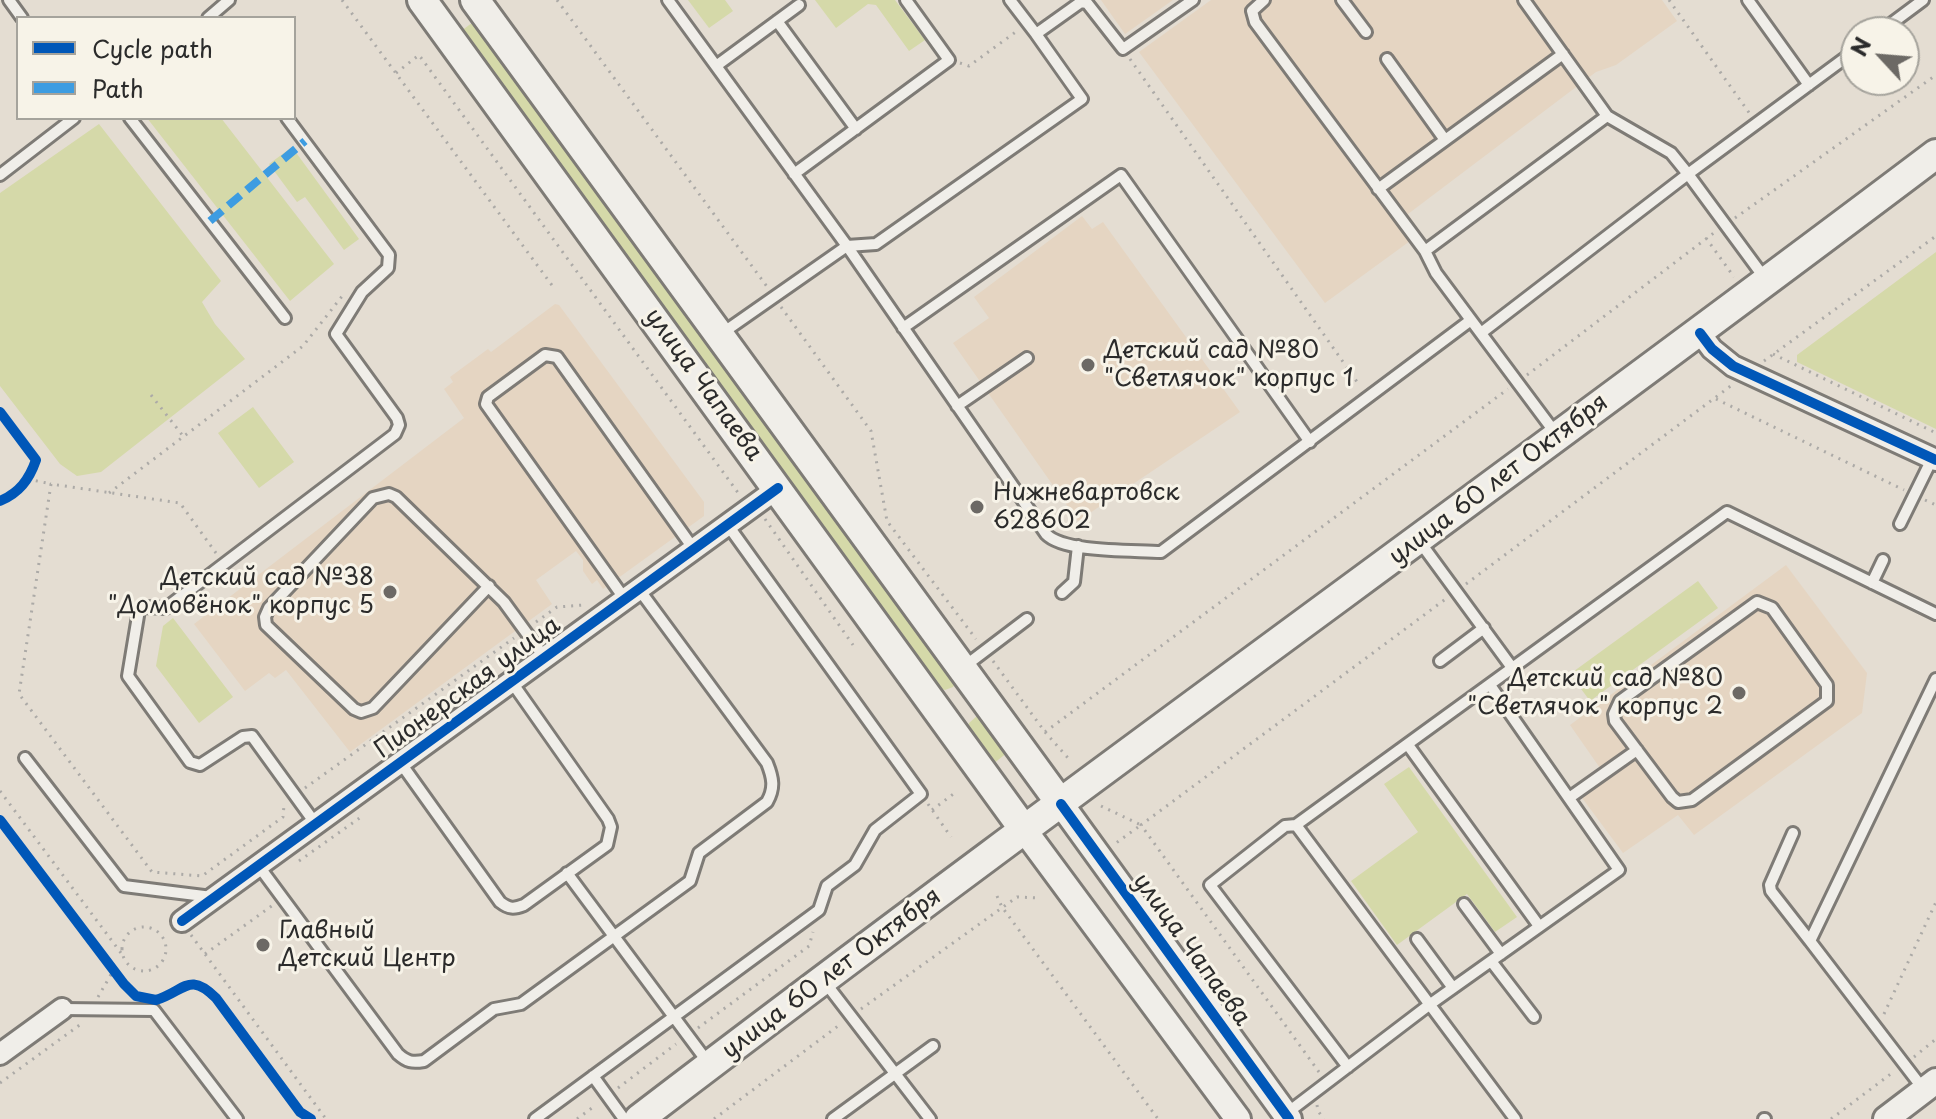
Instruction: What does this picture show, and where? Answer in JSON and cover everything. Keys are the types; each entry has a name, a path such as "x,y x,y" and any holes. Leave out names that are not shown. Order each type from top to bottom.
{"main road":[{"name":"улица Чапаева","path":"422,0 1025,831"},
{"name":"улица Чапаева","path":"475,0 1061,804"},
{"name":"улица 60 лет Октября","path":"639,1119 1700,333 1936,154"},
{"path":"931,700 945,709 962,704 969,693 964,671"}],"street":[{"path":"1700,333 1722,359 1747,373 1934,460"},
{"name":"Пионерская улица","path":"182,921 215,897 264,873 315,823 778,488"},
{"name":"улица Чапаева","path":"1061,804 1284,1117"},
{"name":"улица Чапаева","path":"1025,831 1238,1119"},
{"path":"0,1054 62,1009"},
{"path":"1886,1119 1930,1085"}],"lane":[{"path":"213,12 229,0"},
{"path":"668,0 847,246 1052,541 1161,552 1471,320"},
{"path":"794,174 949,60 906,0"},
{"path":"720,335 847,246 876,244 1082,99 1010,0"},
{"path":"1036,34 1081,2 1087,3 1123,49 1193,0"},
{"path":"1264,0 1252,11 1255,22 1557,436"},
{"path":"1342,0 1366,32"},
{"path":"1524,0 1607,116 1671,153 1768,281"},
{"path":"1748,0 1809,85"},
{"path":"1902,16 1923,0"},
{"path":"716,66 799,5"},
{"path":"777,21 856,129"},
{"path":"1378,189 1563,54"},
{"path":"1387,59 1445,140"},
{"path":"1481,333 1840,62"},
{"path":"1425,251 1607,116"},
{"path":"2,169 71,120"},
{"path":"132,120 285,318"},
{"path":"288,120 389,255 388,268 362,292 336,334 399,425 395,434 166,608 146,607 139,610 128,676 194,765 203,764 246,735 252,736 315,823"},
{"path":"903,328 1121,175 1310,442"},
{"path":"264,873 398,1054 413,1063 424,1061 494,1009 521,1004 690,881 699,853 767,802 773,791 773,778 767,763 486,404 488,397 545,355 557,357 693,548"},
{"path":"957,406 1027,358"},
{"path":"1900,524 1934,460"},
{"path":"489,586 373,708 361,712 354,709 266,625 269,608 373,498 380,495 396,497 489,586 544,657"},
{"path":"1348,1067 1210,885 1285,826 1296,825 1727,512 1936,614"},
{"path":"535,1119 819,910 827,886 855,865 875,830 921,794 727,524"},
{"path":"1418,540 1513,669"},
{"path":"1062,593 1074,582 1078,546"},
{"path":"1872,583 1883,560"},
{"path":"1757,602 1772,608 1827,685 1827,701 1820,708 1684,803 1672,797 1637,750 1615,721 1614,714 1620,701 1757,602"},
{"path":"964,671 985,650 1027,619"},
{"path":"1440,661 1484,628"},
{"path":"1810,941 1936,679"},
{"path":"400,762 506,907 524,905 607,845 611,827 608,819 511,681"},
{"path":"1284,1117 1429,1005 1619,870 1490,685"},
{"path":"1408,745 1539,926"},
{"path":"1569,798 1637,750"},
{"path":"25,758 124,886 215,897"},
{"path":"1296,825 1515,1119"},
{"path":"1793,833 1770,885 1771,891 1904,1064 1930,1085"},
{"path":"567,873 710,1065"},
{"path":"1464,904 1501,954"},
{"path":"1417,939 1453,988"},
{"path":"1491,961 1534,1017"},
{"path":"824,981 930,1119"},
{"path":"62,1009 154,1010 237,1119"},
{"path":"833,1119 933,1046"},
{"path":"593,1076 624,1119"}],"path":[{"path":"342,0 554,288"},
{"path":"557,0 871,431 887,521 1045,732 1069,759"},
{"path":"1669,0 1757,123"},
{"path":"949,60 969,66 1027,24"},
{"path":"1123,49 1369,398"},
{"path":"396,73 419,55 740,495 764,518 853,645"},
{"path":"1045,732 1706,238 1936,75"},
{"path":"1457,591 1747,373 1936,236"},
{"path":"1706,238 1735,277"},
{"path":"109,493 303,346 349,286"},
{"path":"1773,354 1936,433"},
{"path":"151,395 183,436"},
{"path":"1715,398 1936,505"},
{"path":"19,489 30,475 51,484 180,503 218,552 207,560"},
{"path":"51,484 19,694 152,872 202,876 283,817 284,803 557,607 588,605"},
{"path":"0,791 131,967 141,971 152,970 161,963 166,953 165,941 158,932 148,927 136,929 127,936 122,946 124,957"},
{"path":"951,837 932,810 956,792"},
{"path":"1101,806 1141,825 1109,848"},
{"path":"264,873 361,817"},
{"path":"997,896 1158,1119"},
{"path":"1002,907 1017,897 1040,898"},
{"path":"205,954 283,898"},
{"path":"1877,1028 1936,902"},
{"path":"577,1119 809,946 819,910"},
{"path":"182,921 326,1119"},
{"path":"104,958 119,977"},
{"path":"1831,1119 1936,1039"}],"shaded area":[{"path":"1101,0 1173,0 1125,34"},
{"path":"1211,0 1662,0 1677,21 1616,65 1596,72 1408,214 1421,233 1325,303 1139,52"},
{"name":"Детский сад №80 \"Светлячок\" корпус 1","path":"1082,216 1092,229 1103,222 1240,412 1078,521 953,343 989,318 974,297"},
{"name":"Детский сад №38 \"Домовёнок\" корпус 5","path":"555,304 559,305 704,502 704,516 603,589 597,580 592,584 583,571 583,560 576,551 536,580 552,604 350,752 286,670 275,678 269,673 245,691 194,624 464,418 444,389 453,382 450,377 488,349 491,352"},
{"name":"Детский сад №80 \"Светлячок\" корпус 2","path":"1786,565 1867,673 1862,713 1694,835 1678,815 1623,853 1574,787 1600,768 1570,725"}],"green space":[{"path":"688,0 725,0 733,11 709,28"},
{"path":"815,0 895,0 925,40 909,51 876,5 868,4 836,28"},
{"path":"476,20 956,682 953,687 945,690 939,688 461,31"},
{"path":"149,120 223,120 334,264 290,301"},
{"path":"99,124 221,281 202,302 215,324 245,359 101,472 77,476 60,464 0,386 0,193"},
{"path":"292,147 359,239 344,250 305,197 297,202 269,164"},
{"path":"1936,252 1936,429 1797,362 1797,355"},
{"path":"253,407 294,462 259,488 218,433"},
{"path":"1698,581 1718,608 1590,701 1570,674"},
{"path":"173,618 233,697 199,723 156,666 163,626"},
{"path":"977,716 982,717 1008,752 993,764 968,727"},
{"path":"1409,767 1517,917 1495,932 1467,894 1397,945 1351,881 1418,832 1384,784"}],"marked path":[{"path":"210,221 305,141"}],"cycle path":[{"path":"1700,333 1712,349 1733,366 1936,460"},
{"path":"0,412 36,460 22,485 0,501"},
{"path":"182,921 778,488"},
{"path":"1061,804 1289,1119"},
{"path":"0,820 136,996 156,1000 193,984 207,990 300,1112 311,1119"}],"place":[{"name":"Детский сад №80 \"Светлячок\" корпус 1","path":"1088,365"},
{"name":"Нижневартовск 628602","path":"977,507"},
{"name":"Детский сад №38 \"Домовёнок\" корпус 5","path":"390,592"},
{"name":"Детский сад №80 \"Светлячок\" корпус 2","path":"1739,693"},
{"name":"Главный Детский Центр","path":"263,945"}]}
